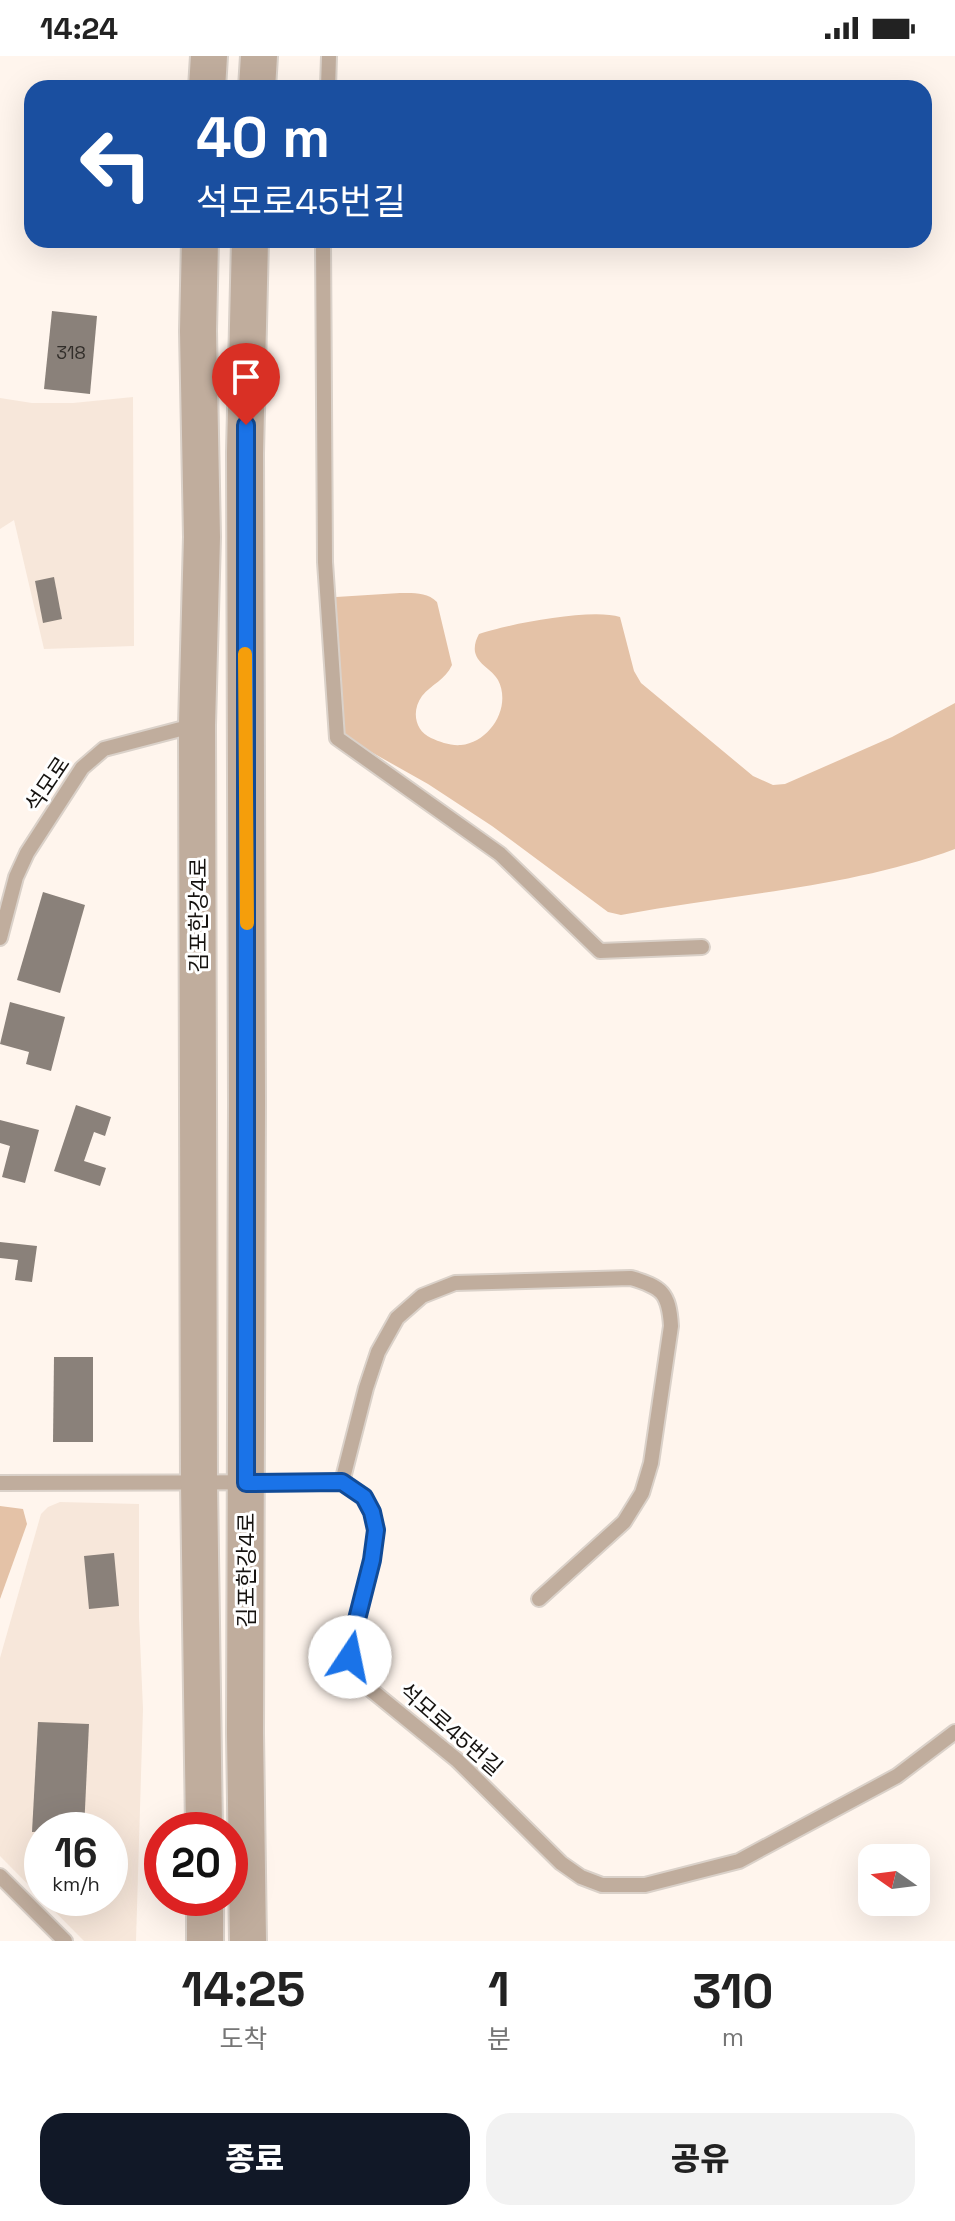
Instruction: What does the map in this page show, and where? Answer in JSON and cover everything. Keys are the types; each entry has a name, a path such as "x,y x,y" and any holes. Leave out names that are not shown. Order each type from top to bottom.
{"street":[{"path":"208,80 209,56"},
{"path":"258,80 259,56"},
{"name":"김포한강4로","path":"200,248 198,331 202,537 197,725 199,1484 204,1812"},
{"name":"김포한강4로","path":"248,1941 245,1733 245,453 250,248"},
{"path":"205,1916 205,1941"}],"lane":[{"path":"328,80 329,56"},
{"path":"323,248 325,562 337,738 500,854 600,951 702,947"},
{"name":"석모로","path":"0,938 21,865 82,768 104,749 197,725"},
{"path":"0,1483 342,1482 378,1352 397,1318 422,1296 455,1283 631,1278 654,1285 670,1304 671,1326 651,1463 642,1493 624,1522 539,1599"},
{"name":"석모로45번길","path":"342,1482 364,1497 376,1530 372,1560 352,1639 350,1657 357,1674 370,1689 457,1760 561,1863 581,1877 602,1885 645,1885 739,1861 897,1776 955,1732"},
{"path":"0,1876 65,1941"}],"shaded area":[{"path":"133,397 134,646 44,649 14,520 0,529 0,398 32,403 73,403"},
{"path":"400,593 425,595 437,602 452,665 422,696 416,720 426,735 449,744 461,745 481,737 496,722 500,712 502,690 498,680 475,652 479,634 529,622 590,614 620,617 634,671 641,683 753,776 773,785 785,784 892,737 955,703 955,849 874,873 790,889 621,915 608,912 492,826 428,784 341,735 328,602 336,597"},
{"path":"60,1502 139,1504 143,1709 136,1941 84,1941 59,1916 128,1916 128,1812 24,1812 24,1880 0,1856 0,1658 41,1514"},
{"path":"0,1506 23,1509 27,1524 0,1599"}],"building":[{"path":"52,311 97,316 90,394 44,389"},
{"path":"54,577 62,619 43,623 35,581"},
{"path":"43,892 85,905 60,993 17,980"},
{"path":"10,1002 65,1017 51,1071 26,1064 29,1052 0,1044"},
{"path":"76,1105 111,1117 105,1136 94,1132 84,1161 106,1168 100,1186 54,1171"},
{"path":"0,1120 39,1130 25,1183 2,1177 10,1146 0,1143"},
{"path":"0,1242 37,1246 32,1282 15,1280 18,1260 0,1258"},
{"path":"54,1357 93,1357 93,1442 53,1442"},
{"path":"114,1553 119,1606 89,1609 84,1556"},
{"path":"38,1722 89,1724 85,1812 33,1812"}],"slow traffic":[{"path":"245,654 247,923"}],"route":[{"path":"246,425 246,1483 342,1482 364,1497 376,1530 350,1657"}]}
